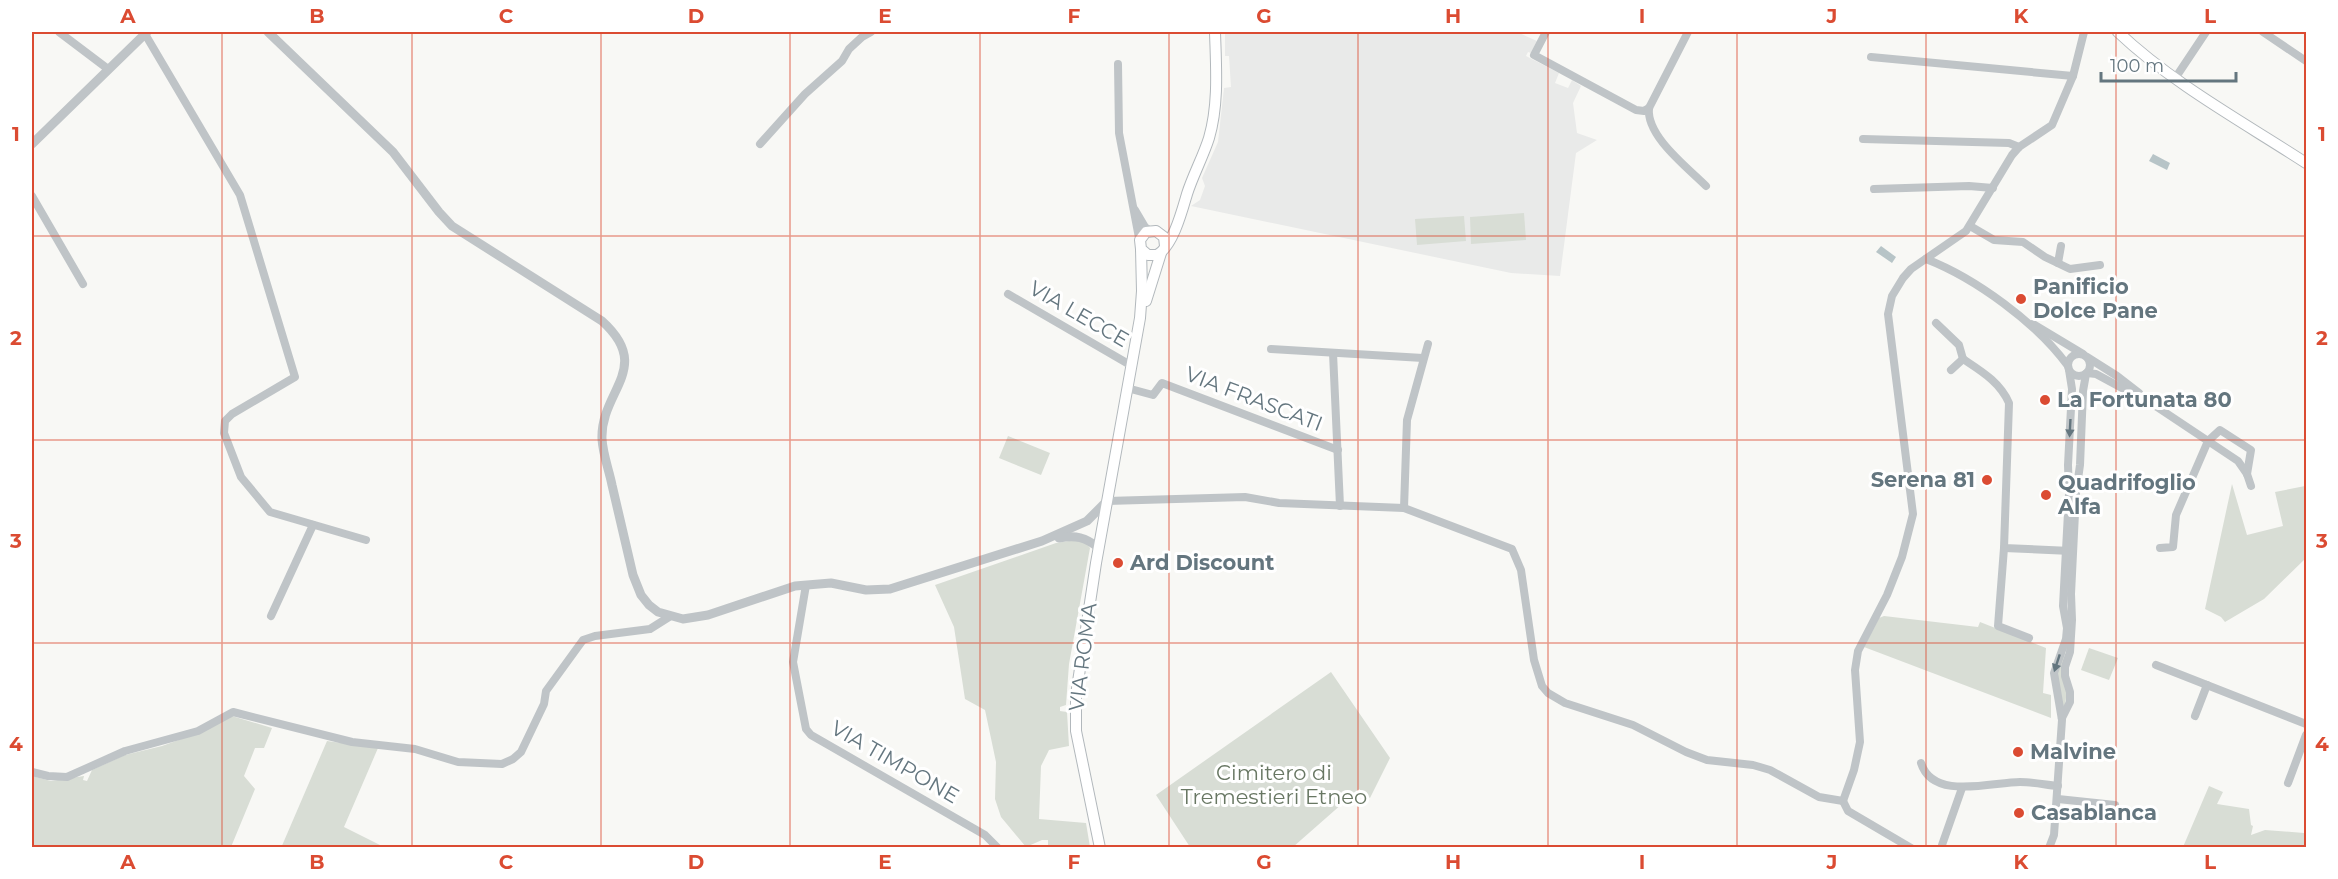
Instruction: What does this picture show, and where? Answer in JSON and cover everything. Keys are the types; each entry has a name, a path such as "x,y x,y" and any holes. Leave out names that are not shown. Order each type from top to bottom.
{"main road":[{"path":"1140,318 1163,250 1181,214 1210,135 1216,88 1215,32"},
{"path":"2118,32 2133,46 2176,77 2307,163"},
{"path":"1140,318 1143,235 1164,228 1170,222 1188,190"},
{"path":"1153,231 1164,237 1163,250"},
{"path":"1141,247 1148,255 1163,250"},
{"name":"VIA ROMA","path":"1100,848 1079,746 1075,714 1079,667 1140,318"}],"street":[{"path":"59,32 108,69"},
{"path":"268,32 393,152 439,213 452,226 602,321 616,334 624,355 624,367 606,416 602,440 633,575 641,595 658,612 669,617 694,619 781,590 806,585 831,583 866,590 890,589 1042,541 1087,521 1107,501 1245,497 1279,503 1404,508 1515,552 1521,570 1534,660 1542,686 1558,700 1633,725 1678,749 1707,760 1738,762 1762,767 1819,797 1843,801"},
{"path":"760,144 805,94 842,61 849,49 871,32"},
{"path":"1546,32 1534,55 1636,110 1644,111 1648,108 1688,32"},
{"path":"1911,848 1848,811 1843,801 1854,770 1860,742 1855,670 1858,651 1891,585 1905,546 1913,514 1888,314 1889,305 1904,278 1926,259 1959,238 1970,226 2007,162 2019,147 2052,125 2073,76 2084,32"},
{"path":"2176,77 2206,32"},
{"path":"2263,32 2307,61"},
{"path":"32,144 146,33 240,195 295,377 232,414 225,422 224,433 241,477 270,512 366,540"},
{"path":"1871,57 2073,76"},
{"path":"1118,64 1119,134 1141,247"},
{"path":"1648,108 1651,128 1706,186"},
{"path":"1863,139 2009,143 2019,147"},
{"path":"1874,189 1969,186 1992,188"},
{"path":"32,196 83,284"},
{"path":"1131,203 1145,227 1153,231"},
{"path":"1970,226 1994,240 2023,242 2070,269 2100,265"},
{"path":"2058,263 2061,246"},
{"path":"1926,259 1958,273 2021,317 2117,376 2157,408"},
{"name":"VIA LECCE","path":"1008,294 1132,366"},
{"path":"2021,317 2057,351 2068,368 2077,376 2087,373 2096,374 2157,408 2238,461 2247,474 2251,486"},
{"path":"1936,323 1959,345 1963,359 1985,374 2004,392 2008,403 2004,548 1998,626 2029,638"},
{"path":"1404,508 1407,420 1428,344"},
{"path":"1271,349 1424,358"},
{"path":"1333,353 1340,506"},
{"path":"2070,550 2068,465 2072,389 2068,368 2072,356 2085,355"},
{"path":"2062,720 2070,702 2070,692 2065,676 2065,667 2070,652 2069,634 2063,606 2080,465 2083,390 2090,366 2085,355"},
{"path":"1951,370 1963,359"},
{"name":"VIA FRASCATI","path":"1127,388 1153,395 1162,383 1338,450"},
{"path":"2160,548 2172,547 2176,514 2208,441 2220,430 2251,450 2247,474"},
{"path":"1087,521 1102,528"},
{"path":"271,616 313,525"},
{"path":"1042,541 1102,528"},
{"path":"1072,536 1089,540 1099,548"},
{"path":"2004,548 2070,550"},
{"name":"VIA TIMPONE","path":"806,585 793,662 806,729 811,735 985,835 998,848"},
{"path":"32,772 67,777 125,751 198,731 233,712 352,742 415,749 458,762 502,764 521,752 544,704 546,691 583,640 594,636 650,629 669,617"},
{"path":"2049,848 2054,835 2058,799 2062,720 2054,673 2069,634"},
{"path":"2156,664 2307,724"},
{"path":"2195,716 2207,685"},
{"path":"2288,783 2307,735"},
{"path":"1921,763 1923,771 1939,783 1962,788 2020,782 2058,786"},
{"path":"1942,845 1962,788"},
{"path":"2058,799 2115,805"}],"shaded area":[{"path":"1225,32 1517,32 1537,41 1531,53 1528,52 1526,56 1559,73 1555,83 1568,88 1572,80 1581,86 1573,103 1577,133 1597,140 1576,153 1560,276 1511,273 1191,206 1200,200 1205,186 1202,178 1218,142 1224,88 1231,87 1229,56 1225,56"},
{"path":"2153,154 2170,163 2167,170 2149,161"},
{"path":"1881,246 1896,257 1892,263 1876,252"}],"green space":[{"path":"1524,213 1526,240 1471,244 1470,217"},
{"path":"1464,216 1466,241 1417,245 1415,219"},
{"path":"1008,436 1050,453 1041,475 999,458"},
{"path":"2232,484 2247,535 2283,526 2275,492 2305,486 2306,558 2264,599 2225,622 2221,617 2205,609"},
{"path":"1076,540 1087,544 1090,548 1069,664 1066,705 1060,707 1060,711 1067,712 1069,746 1049,750 1041,766 1039,819 1086,823 1090,847 1048,847 1048,840 1042,840 1026,847 1001,817 995,799 996,762 985,710 965,699 954,627 935,585 1056,543"},
{"path":"1884,616 1978,627 1980,622 2046,648 2043,693 2051,695 2051,718 1864,647 1879,618"},
{"path":"2066,647 2066,697 2063,715 2057,673"},
{"path":"2089,648 2118,658 2109,680 2081,670"},
{"name":"Cimitero di Tremestieri Etneo","path":"1331,672 1390,758 1370,798 1359,789 1293,847 1190,847 1156,795"},
{"path":"232,716 272,728 264,748 255,748 244,776 255,789 231,847 32,847 32,776 51,781 84,776 83,780 87,781 92,770 125,755 162,746 198,733"},
{"path":"327,741 378,748 344,827 384,847 281,848"},
{"path":"2209,786 2223,792 2217,804 2249,809 2253,826 2251,835 2265,830 2304,833 2306,827 2306,847 2183,847"}],"place":[{"name":"Panificio Dolce Pane","path":"2021,299"},
{"name":"La Fortunata 80","path":"2045,400"},
{"name":"Serena 81","path":"1987,480"},
{"name":"Quadrifoglio Alfa","path":"2046,495"},
{"name":"Ard Discount","path":"1118,563"},
{"name":"Malvine","path":"2018,752"},
{"name":"Casablanca","path":"2019,813"}]}
